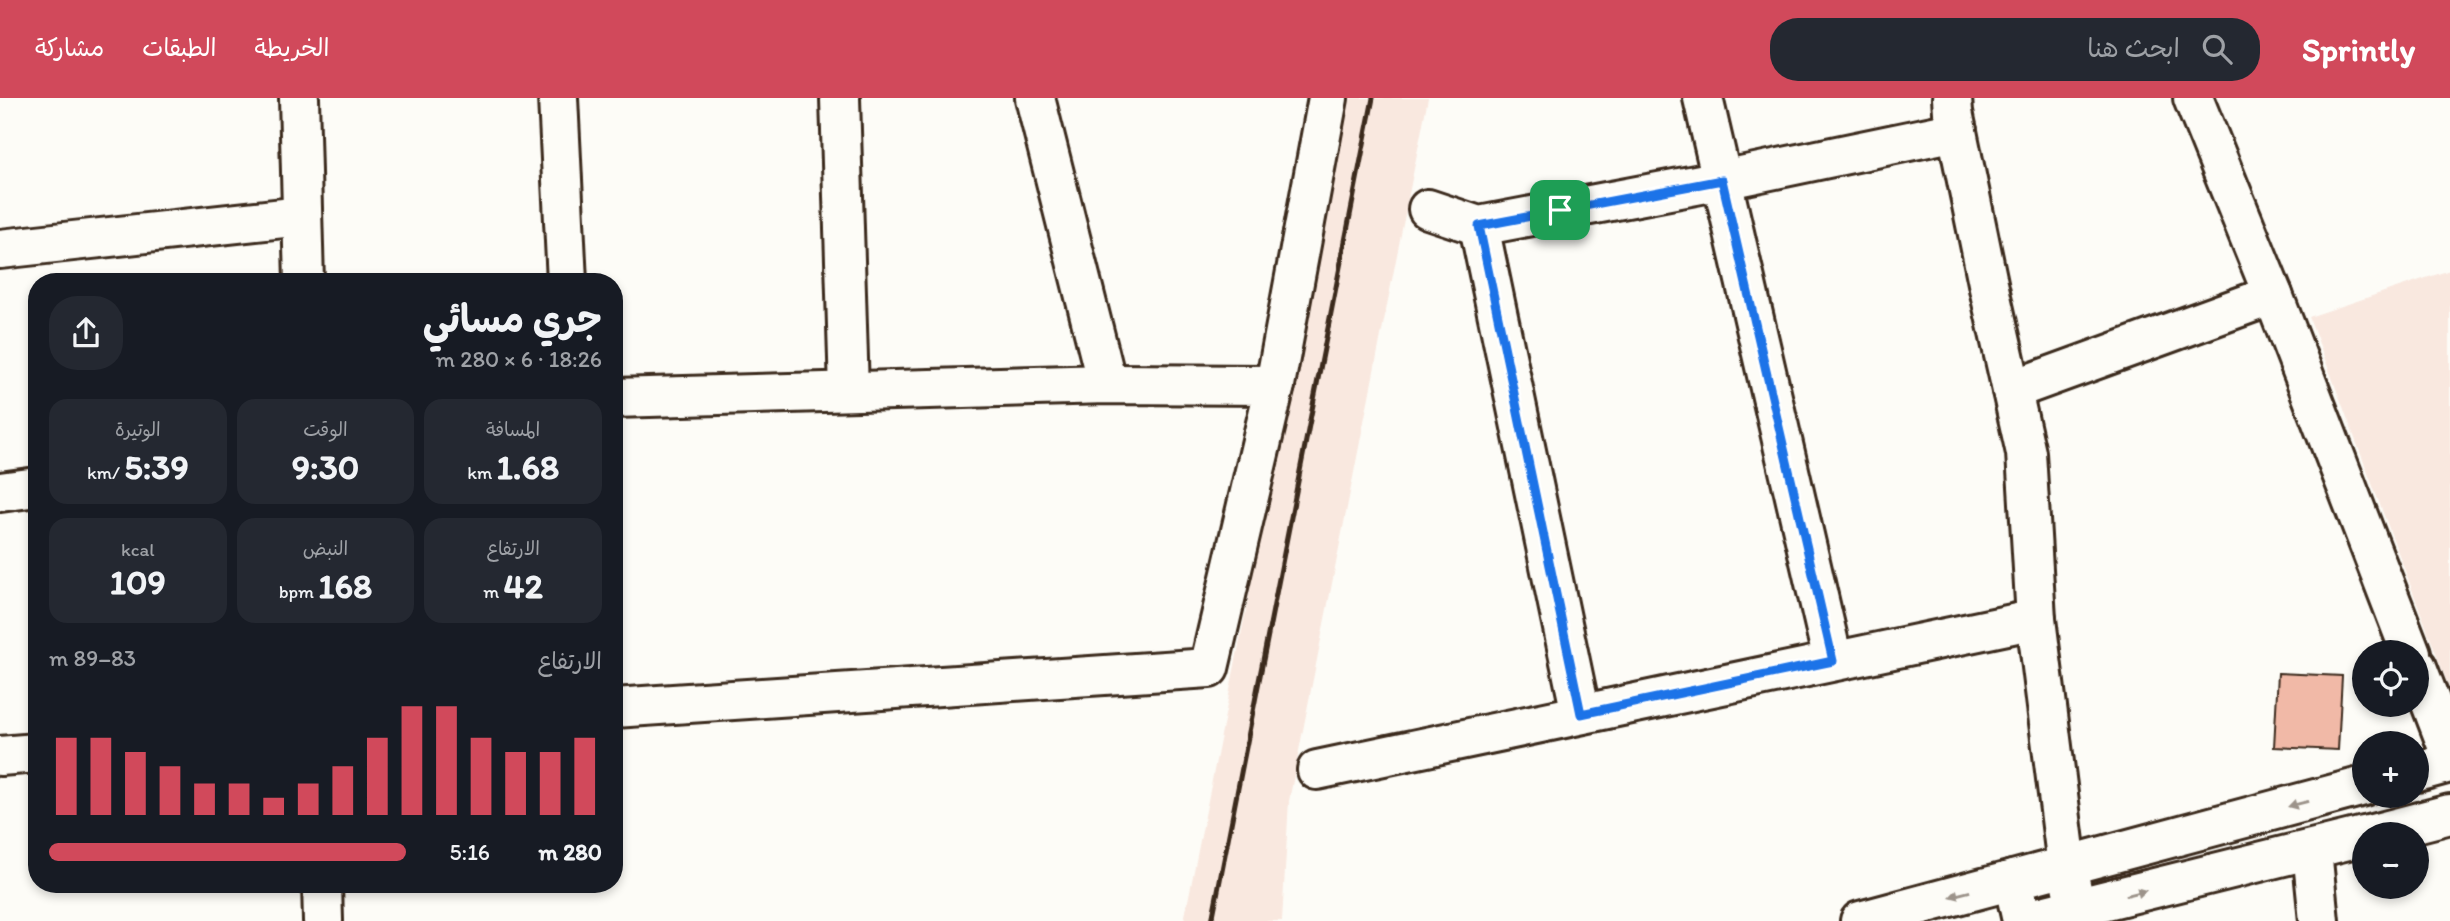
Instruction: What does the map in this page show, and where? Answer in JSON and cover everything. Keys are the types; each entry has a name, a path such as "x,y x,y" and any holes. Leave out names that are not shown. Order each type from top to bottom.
{"street":[{"path":"299,98 304,273"},
{"path":"558,98 567,273"},
{"path":"839,98 849,391"},
{"path":"1035,98 1107,384"},
{"path":"623,707 1209,668 1275,385 1328,98"},
{"path":"1703,98 1833,661"},
{"path":"2193,98 2273,295 2406,640"},
{"path":"1428,209 1479,226 1722,180 1955,114 2026,453 2036,619 2067,866 2076,908"},
{"path":"0,249 302,216"},
{"path":"1479,226 1581,714"},
{"path":"2012,390 2273,295"},
{"path":"623,398 1107,384 1275,385"},
{"path":"0,492 28,488"},
{"path":"1317,770 2036,619"},
{"path":"2429,698 2450,752"},
{"path":"0,756 28,754"},
{"path":"2429,769 2450,763"},
{"path":"1860,921 2352,789"},
{"path":"2418,822 2450,814"},
{"path":"2014,880 2022,921 2352,839"},
{"path":"2312,850 2319,921"},
{"path":"322,893 323,921"}],"shaded area":[{"path":"1348,98 1428,98 1289,801 1282,921 1184,921"},
{"path":"2450,270 2450,690 2309,317"}],"building":[{"path":"2278,673 2342,676 2338,750 2274,747"}],"railway":[{"path":"1212,921 1373,98"}],"route":[{"path":"1722,180 1833,661 1581,714 1479,226 1560,210 1722,180"}]}
